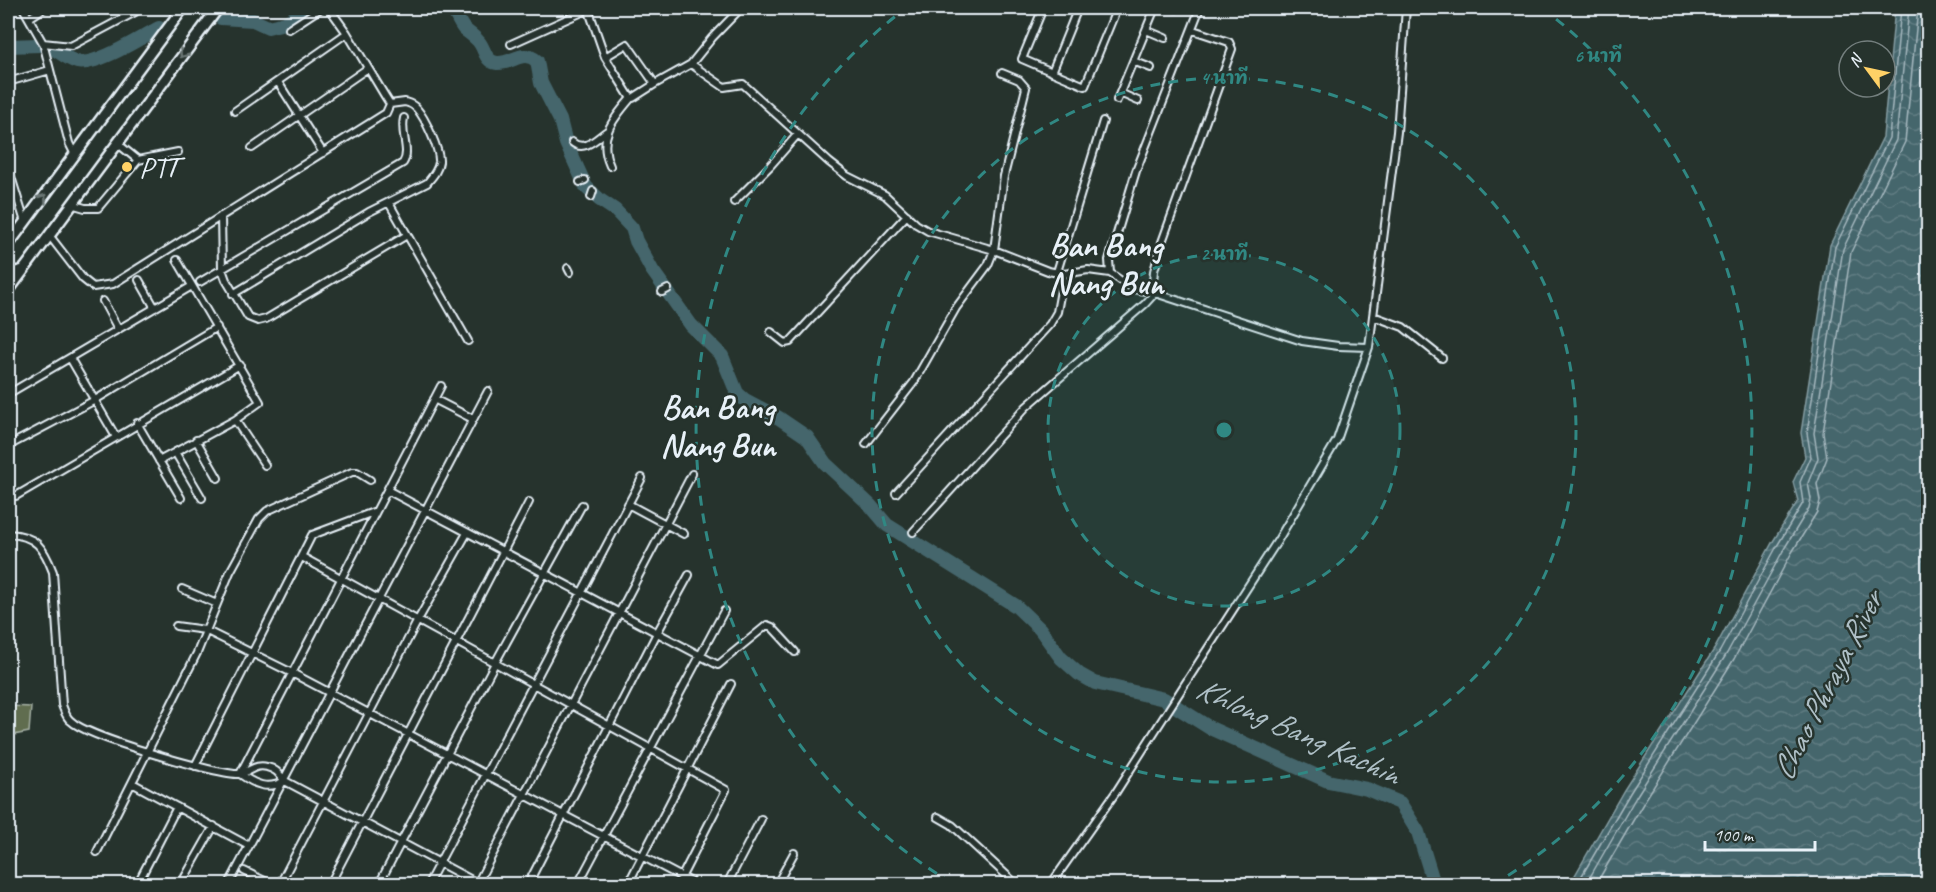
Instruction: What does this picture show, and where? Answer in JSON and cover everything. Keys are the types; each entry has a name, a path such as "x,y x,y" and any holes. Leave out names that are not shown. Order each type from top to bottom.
{"main road":[{"path":"8,245 183,8"},
{"path":"8,291 218,8"},
{"path":"8,270 16,272 23,270"}],"street":[{"path":"23,8 44,43 69,143 75,155"},
{"path":"29,18 44,8"},
{"path":"289,29 321,8"},
{"path":"329,8 347,33 390,105"},
{"path":"511,44 589,8 605,57 631,98"},
{"path":"610,165 604,147 609,129 617,114 631,98 691,64 741,8"},
{"path":"1043,8 1022,59 1085,86 1117,8"},
{"path":"1052,72 1078,8"},
{"path":"1117,100 1155,8"},
{"path":"1110,273 1109,260 1136,171 1200,8"},
{"path":"1051,885 1116,792 1278,540 1337,440 1369,346 1397,132 1406,8"},
{"path":"44,43 71,46 135,12"},
{"path":"1146,30 1165,38"},
{"path":"913,532 1026,407 1145,304 1153,293 1154,271 1162,242 1232,49 1229,42 1193,30"},
{"path":"236,111 347,33"},
{"path":"605,57 627,44 655,84"},
{"path":"1133,61 1151,68"},
{"path":"691,64 724,87 742,84 835,167 847,176 885,195 916,224 928,231 994,250 1047,271 1061,273 1088,270 1110,273 1133,290 1153,293 1302,341 1338,346 1369,346"},
{"path":"252,148 368,68"},
{"path":"8,82 50,70"},
{"path":"866,444 915,382 956,308 988,265 994,250 1004,176 1026,88 1019,80 1002,73"},
{"path":"278,82 323,153"},
{"path":"1120,93 1138,100"},
{"path":"49,235 83,279 93,287 113,284 323,153 386,112 390,105 405,102 417,109 434,140 439,162 434,176 427,183 369,212 233,294"},
{"path":"200,282 403,163 407,152 402,133 404,118"},
{"path":"896,493 1050,324 1057,312 1061,273 1103,121"},
{"path":"572,142 578,146 584,146 609,129"},
{"path":"734,202 798,134"},
{"path":"117,143 138,160"},
{"path":"71,204 85,208 98,208 138,160 178,152"},
{"path":"8,167 25,222"},
{"path":"389,203 468,341"},
{"path":"771,332 785,343 790,342 907,215"},
{"path":"221,216 222,268 233,294 248,317 258,321 266,320 407,235"},
{"path":"159,461 235,420 260,402 177,260"},
{"path":"139,280 155,308"},
{"path":"8,393 192,286"},
{"path":"104,301 118,329"},
{"path":"1373,316 1403,327 1442,358"},
{"path":"8,446 95,400 217,327"},
{"path":"70,358 116,437"},
{"path":"8,494 16,496 137,423 240,365"},
{"path":"240,774 441,386"},
{"path":"229,885 488,391"},
{"path":"434,399 473,419"},
{"path":"235,420 264,465"},
{"path":"137,423 181,498"},
{"path":"196,440 218,478"},
{"path":"175,452 202,498"},
{"path":"97,852 197,653 230,572 262,513 352,472 357,472 370,480"},
{"path":"240,774 257,766 266,766 277,771 285,781 478,884 692,474"},
{"path":"428,885 642,478"},
{"path":"387,490 718,665 767,625 772,627 795,652"},
{"path":"330,885 529,502"},
{"path":"628,504 684,534"},
{"path":"379,885 495,663 582,505"},
{"path":"195,766 314,533 376,511"},
{"path":"280,885 418,620 467,533"},
{"path":"8,534 31,539 38,543 46,553 53,572 62,705 70,721 81,728 195,766 240,774 260,785 277,786 285,781"},
{"path":"302,557 726,790 678,885"},
{"path":"528,885 689,575"},
{"path":"182,589 217,604"},
{"path":"578,885 724,611"},
{"path":"176,626 205,630 292,673 695,885"},
{"path":"628,885 730,684"},
{"path":"132,783 249,846"},
{"path":"141,877 177,807"},
{"path":"938,817 952,825 1016,885"},
{"path":"727,885 761,819"},
{"path":"181,885 214,826"},
{"path":"777,885 794,853"},
{"path":"244,871 271,885"}],"green space":[{"path":"8,706 31,707 29,732 8,736"}],"water":[{"name":"Chao Phraya River","path":"1895,8 1928,8 1928,866 1919,884 1570,884 1624,790 1715,648 1772,543 1798,501 1793,482 1805,457 1801,433 1830,245 1883,137 1887,99 1897,99 1897,39 1892,39"}],"waterway":[{"name":"Khlong Bang Kachin","path":"221,18 253,20 268,27 285,23 308,8"},
{"name":"Khlong Bang Kachin","path":"452,8 462,27 479,42 493,62 503,63 522,56 532,57 537,61 541,83 560,120 566,143 586,187 615,210 632,228 636,241 652,270 691,325 722,356 737,393 807,437 825,463 870,505 887,525 1016,606 1040,629 1061,658 1079,674 1095,683 1164,699 1210,728 1328,781 1367,789 1400,803 1418,832 1434,884"},
{"name":"Khlong Bang Kachin","path":"48,46 73,61 85,62 107,56 159,28"},
{"name":"Khlong Bang Kachin","path":"8,46 40,45"}],"place":[{"name":"PTT","path":"127,167"}],"district":[{"name":"Ban Bang Nang Bun","path":"1106,264"},
{"name":"Ban Bang Nang Bun","path":"718,426"}]}
